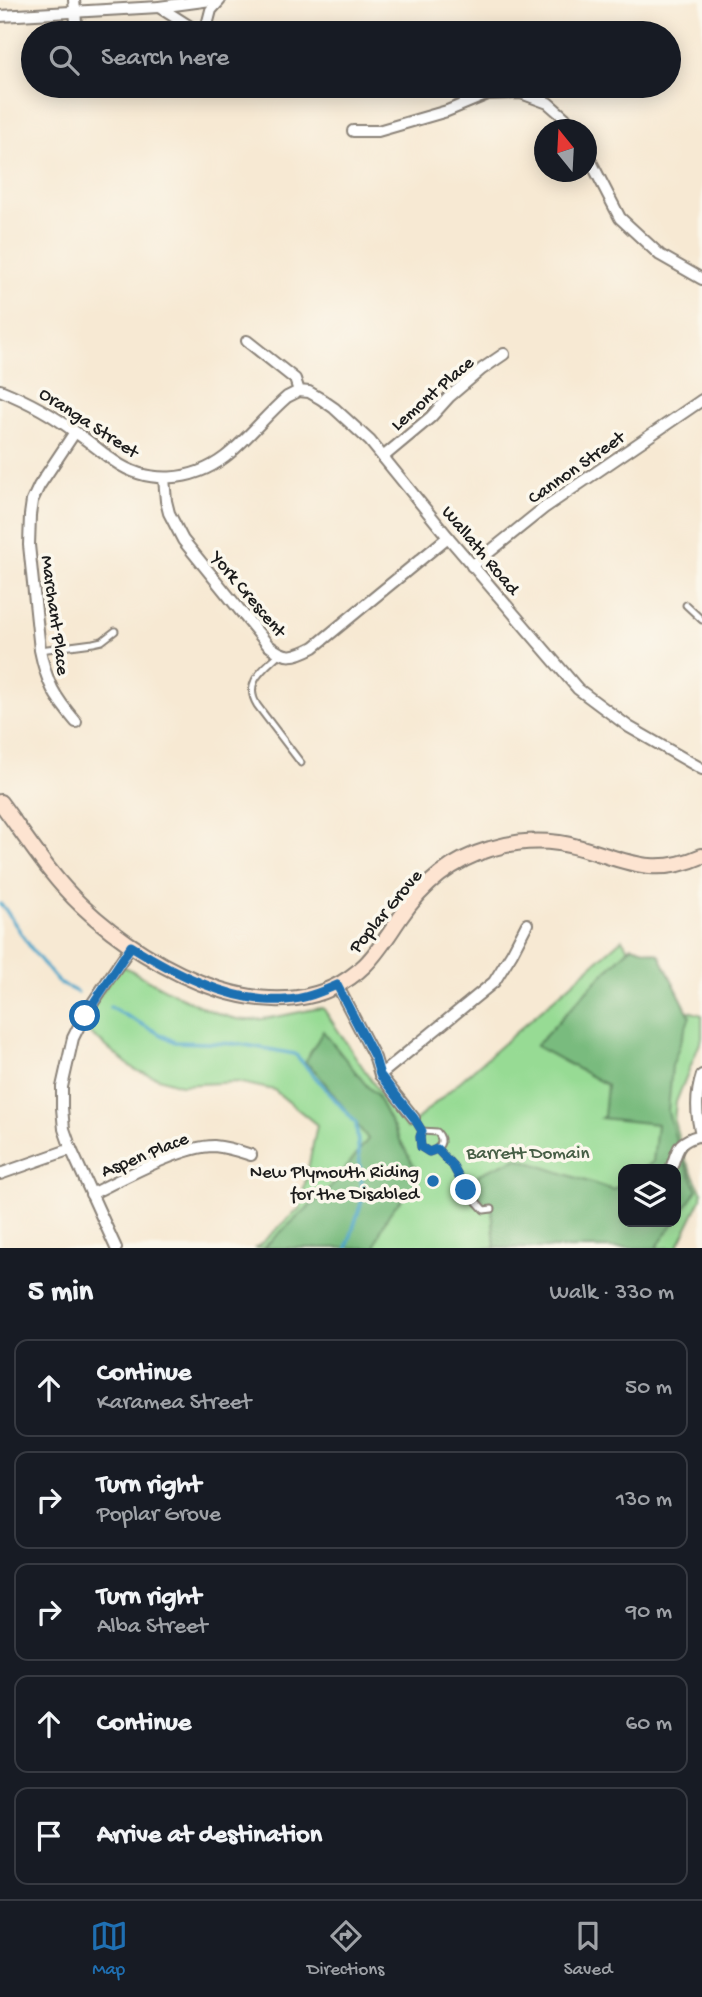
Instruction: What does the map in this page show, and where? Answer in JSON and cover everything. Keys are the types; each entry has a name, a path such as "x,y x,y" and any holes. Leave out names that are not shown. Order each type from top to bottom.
{"street":[{"path":"0,16 74,6 159,7 211,0"},
{"path":"207,21 211,10 220,0"},
{"path":"159,7 182,21"},
{"path":"353,131 378,131 447,111 478,98"},
{"path":"534,98 548,103 566,119"},
{"path":"597,173 620,218 660,255 702,279"},
{"name":"Wallath Road","path":"247,341 295,379 299,391 309,392 334,408 370,441 472,566 578,689 629,727 702,769"},
{"name":"Lemont Place","path":"383,457 482,369 504,355"},
{"name":"Oranga Street","path":"0,390 46,412 116,463 133,472 164,478 181,477 210,467 226,457 287,397 299,391"},
{"name":"Cannon Street","path":"472,566 544,508 702,400"},
{"name":"Marchant Place","path":"75,432 32,501 29,545 40,650 50,687 76,722"},
{"name":"York Crescent","path":"164,478 169,513 183,540 268,645 279,654 299,655 314,648 448,537"},
{"name":"Poplar Grove","path":"0,802 65,888 97,920 131,946 177,972 234,994 268,1000 293,999 320,992 337,985 366,965 421,891 446,869 476,853 507,844 539,842 572,846 637,866 683,864 702,856"},
{"path":"380,1075 494,982 527,924"},
{"path":"116,1248 64,1129 62,1087 73,1038 131,946"},
{"path":"337,985 375,1058 380,1075 414,1118"},
{"path":"673,1164 682,1142 701,1136 697,1099 702,1075"},
{"name":"Aspen Place","path":"91,1194 194,1149 213,1146 251,1155"},
{"path":"0,1174 71,1149"}],"lane":[{"path":"686,605 702,620"},
{"path":"40,650 102,641 115,631"},
{"path":"279,654 256,677 252,696 301,763"},
{"path":"414,1118 422,1131"},
{"path":"422,1131 437,1132 441,1146 429,1152 421,1147 422,1131"},
{"path":"437,1149 453,1166 466,1190 484,1210 492,1209"}],"green space":[{"name":"Barrett Domain","path":"622,939 662,1003 702,1015 702,1038 676,1102 674,1121 683,1155 702,1197 677,1248 256,1248 300,1208 317,1125 274,1090 237,1082 180,1085 135,1070 79,1024 121,965 183,998 218,1014 234,1018 266,1019 323,1008 384,1099 407,1128"},
{"path":"632,946 659,954 690,1016 672,1066 668,1112 679,1151 697,1190 681,1214 681,1164 650,1164 653,1162 657,1124 601,1118 604,1116 607,1085 536,1046"},
{"path":"323,1031 376,1094 418,1174 417,1188 401,1200 390,1214 381,1229 375,1248 263,1248 330,1188 368,1139 317,1073 305,1062"},
{"path":"517,1158 613,1190 618,1186 618,1227 671,1227 656,1248 495,1248 492,1209 471,1189 479,1174"}],"waterway":[{"path":"0,904 59,983 77,992"},
{"path":"110,1007 175,1042 240,1044 295,1054 356,1123 363,1197 347,1248"}],"place":[{"name":"New Plymouth Riding for the Disabled","path":"433,1181"}],"route":[{"path":"85,1016 131,946 160,964 204,984 252,998 300,998 337,985 375,1058 380,1075 422,1131 421,1147 429,1152 437,1149 453,1166 466,1190"}]}
